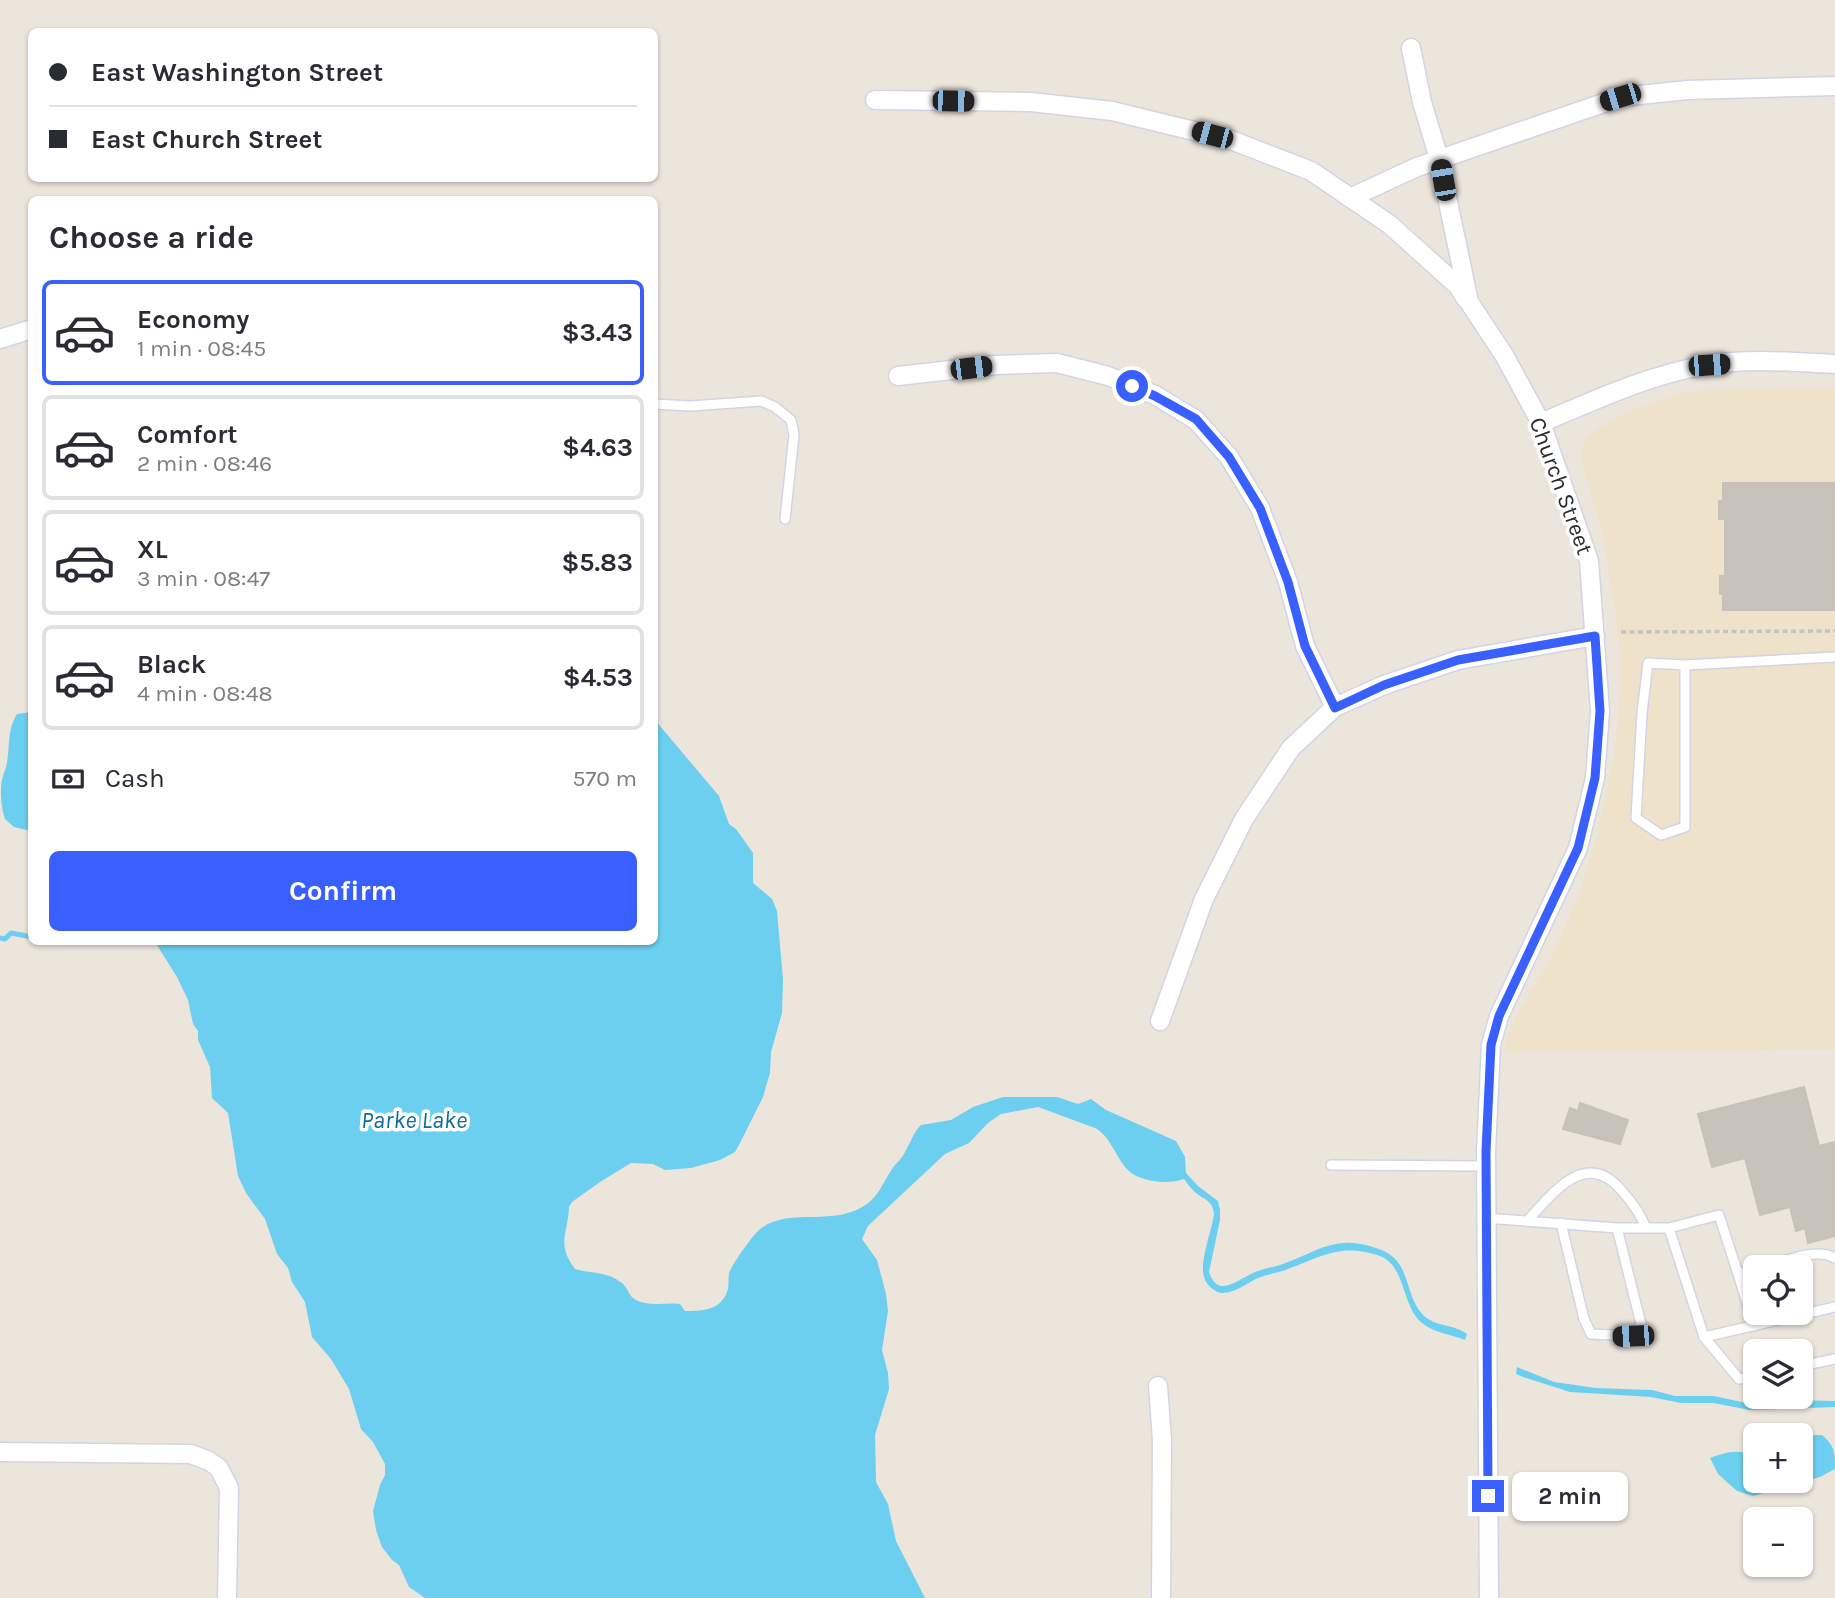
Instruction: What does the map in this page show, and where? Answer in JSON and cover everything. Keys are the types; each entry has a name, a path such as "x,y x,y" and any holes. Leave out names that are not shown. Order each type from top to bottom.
{"street":[{"name":"Church Street","path":"1412,48 1469,302 1504,355 1541,423 1589,561 1600,711 1595,778 1578,848 1499,1016 1490,1053 1485,1217 1489,1598"},
{"path":"1350,198 1371,186 1439,159 1620,97 1687,90 1835,86"},
{"path":"875,100 1031,102 1112,111 1231,139 1311,171 1389,224 1458,286 1469,302"},
{"path":"0,340 28,330"},
{"path":"1541,423 1653,377 1709,365 1763,361 1835,363"},
{"path":"898,376 996,365 1057,363 1120,381 1155,396 1196,419 1229,457 1260,508 1288,582 1305,646 1335,708"},
{"path":"1160,1021 1203,899 1244,819 1291,748 1335,708 1384,685 1458,660 1595,636"},
{"path":"1158,1386 1161,1440 1161,1598"},
{"path":"0,1452 191,1454 209,1461 219,1468 229,1488 227,1598"}],"lane":[{"path":"658,404 690,406 761,401 775,407 790,420 794,435 785,519"},
{"path":"1685,665 1685,827 1661,835 1636,818 1642,713 1648,663 1685,665 1835,657"},
{"path":"1331,1165 1486,1166"},
{"path":"1527,1221 1555,1191 1588,1171 1613,1180 1638,1209 1646,1228"},
{"path":"1485,1217 1617,1228 1669,1228 1719,1215 1754,1326"},
{"path":"1561,1223 1584,1319 1591,1334 1633,1336 1641,1324 1617,1228"},
{"path":"1669,1228 1704,1337 1739,1379 1743,1378"},
{"path":"1808,1255 1827,1254 1835,1258"},
{"path":"1738,1274 1743,1273"},
{"path":"1704,1337 1835,1307"},
{"path":"1813,1364 1835,1359"}],"path":[{"path":"1621,632 1835,631"}],"shaded area":[{"path":"1835,387 1835,1050 1505,1052 1506,1040 1515,1019 1548,963 1578,898 1595,843 1614,757 1619,712 1620,655 1617,623 1602,531 1581,460 1582,448 1597,429 1628,411 1683,393 1713,389"}],"water":[{"path":"28,712 28,830 14,827 5,819 1,794 9,738 17,714"},
{"name":"Parke Lake","path":"658,724 719,796 729,824 736,829 753,853 753,883 772,899 777,911 783,979 782,1013 771,1052 770,1073 763,1097 735,1152 720,1160 691,1168 665,1170 653,1164 631,1163 572,1202 564,1246 575,1269 616,1279 634,1299 641,1302 680,1304 685,1311 711,1308 725,1296 731,1269 756,1233 767,1224 780,1220 839,1215 867,1204 902,1157 921,1125 951,1120 973,1107 1003,1097 1057,1097 1078,1104 1091,1099 1106,1110 1176,1141 1185,1157 1186,1173 1218,1201 1220,1220 1209,1272 1218,1285 1230,1285 1257,1271 1284,1264 1329,1245 1364,1245 1388,1253 1396,1260 1406,1277 1416,1306 1423,1315 1433,1322 1467,1334 1465,1340 1433,1330 1422,1323 1412,1311 1394,1267 1380,1256 1366,1252 1332,1253 1258,1278 1232,1291 1217,1292 1207,1283 1203,1271 1213,1210 1210,1203 1184,1179 1162,1182 1137,1176 1126,1168 1100,1131 1038,1107 1001,1114 969,1143 945,1154 868,1226 862,1239 877,1260 888,1311 882,1350 889,1389 875,1435 876,1482 888,1504 896,1541 925,1598 425,1598 409,1587 399,1565 382,1547 373,1511 385,1475 385,1464 373,1442 361,1429 349,1389 331,1359 312,1337 305,1302 292,1282 288,1268 277,1254 265,1219 246,1193 238,1176 228,1113 212,1098 210,1067 198,1040 198,1031 193,1024 188,1000 157,945 658,945"},
{"path":"1517,1367 1554,1382 1596,1388 1652,1390 1675,1396 1714,1396 1743,1402 1743,1409 1713,1403 1681,1403 1651,1397 1570,1392 1516,1374"},
{"path":"1813,1401 1835,1401 1835,1407 1813,1408"},
{"path":"1813,1435 1822,1435 1830,1443 1835,1458 1835,1469 1813,1479"},
{"path":"1743,1453 1743,1493 1737,1491 1718,1474 1710,1458"}],"building":[{"path":"1723,483 1835,483 1835,610 1723,610 1720,576 1725,576 1725,519 1719,519 1719,501 1723,501"},
{"path":"1804,1087 1819,1146 1835,1142 1835,1236 1808,1243 1805,1228 1796,1231 1790,1207 1760,1215 1745,1158 1712,1167 1698,1114"},
{"path":"1580,1103 1628,1120 1620,1144 1563,1129 1570,1108 1578,1111"}],"waterway":[{"path":"0,938 5,939 11,933 28,936"}],"route":[{"path":"1132,386 1196,419 1229,457 1260,508 1288,582 1305,646 1335,708 1384,685 1458,660 1595,636 1600,711 1595,778 1578,848 1499,1016 1491,1045 1485,1217 1488,1496"}]}
